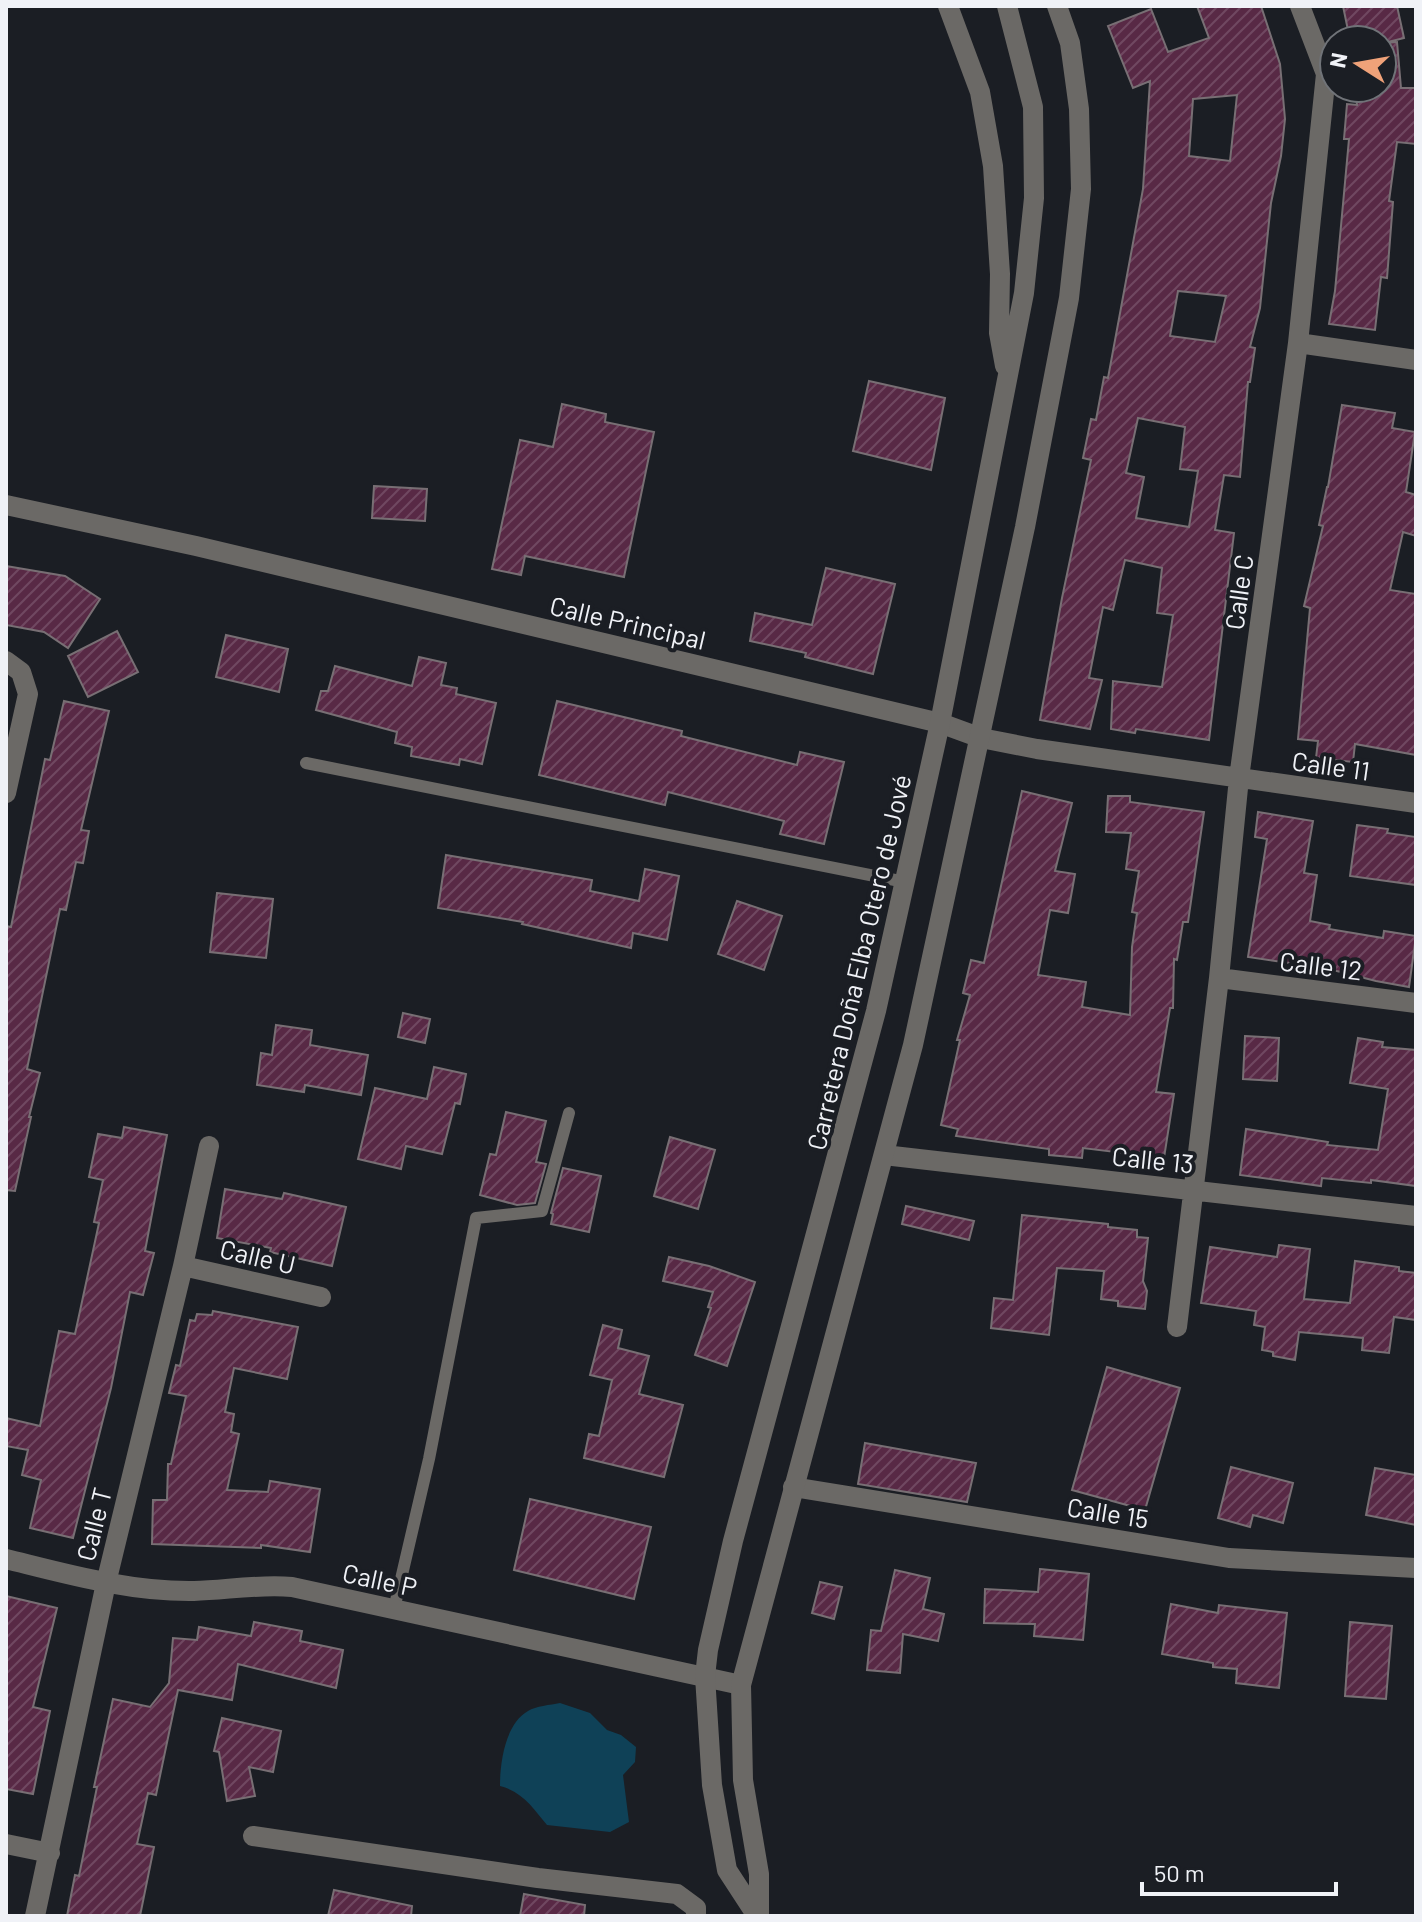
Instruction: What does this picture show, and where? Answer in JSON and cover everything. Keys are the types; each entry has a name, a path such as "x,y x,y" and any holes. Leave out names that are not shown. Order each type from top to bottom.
{"street":[{"path":"948,6 980,92 993,166 1000,274 999,333 1007,383"},
{"name":"Carretera Doña Elba Otero de Jové","path":"758,1916 727,1870 712,1785 705,1676 708,1650 733,1541 876,1011 940,723 1024,293 1034,198 1033,107 1007,6"},
{"name":"Carretera Doña Elba Otero de Jové","path":"758,1916 759,1874 743,1780 741,1685 913,1045 981,738 1069,298 1081,189 1079,109 1070,43 1057,6"},
{"name":"Calle C","path":"1177,1327 1219,978 1239,778 1298,343 1326,74 1300,6"},
{"path":"1298,343 1416,360"},
{"name":"Calle Principal","path":"6,505 196,546 940,723 981,738 1239,778"},
{"path":"6,661 21,672 28,694 6,793"},
{"name":"Calle 11","path":"1239,778 1416,803"},
{"name":"Calle 12","path":"1219,978 1416,1003"},
{"name":"Calle T","path":"35,1916 106,1583 209,1146"},
{"name":"Calle 13","path":"884,1155 1416,1216"},
{"name":"Calle U","path":"183,1266 321,1297"},
{"name":"Calle 15","path":"793,1487 1229,1558 1416,1568"},
{"name":"Calle P","path":"6,1559 106,1583 192,1591 266,1585 292,1587 741,1685"},
{"path":"253,1836 538,1878 677,1894 696,1908 696,1916"},
{"path":"6,1844 50,1853"}],"lane":[{"path":"306,763 905,882"},
{"path":"394,1609 429,1459 476,1218 542,1211 569,1113"}],"water":[{"path":"560,1703 590,1713 607,1730 621,1735 636,1747 635,1762 623,1775 629,1822 610,1832 547,1825 521,1796 500,1786 503,1756 514,1725 531,1709"}],"building":[{"path":"1197,6 1261,6 1280,64 1285,119 1271,203 1260,308 1250,347 1255,348 1248,382 1240,477 1224,475 1215,530 1234,533 1209,740 1136,729 1135,733 1111,729 1113,681 1162,687 1173,615 1157,613 1162,568 1125,560 1113,610 1103,607 1089,678 1102,680 1090,729 1040,720 1091,460 1083,458 1091,419 1096,420 1104,377 1108,378 1143,189 1150,81 1133,88 1108,26 1151,9 1168,52 1209,38","holes":["1237,95 1230,161 1189,156 1193,99","1178,291 1226,296 1215,342 1170,336","1138,418 1185,427 1180,469 1198,471 1189,527 1136,518 1144,477 1126,473"]},
{"path":"1343,6 1397,6 1404,38 1398,40 1398,24 1347,24"},
{"path":"1398,54 1401,88 1416,88 1416,144 1397,142 1389,201 1393,202 1387,278 1381,277 1375,330 1329,324 1335,291 1349,139 1344,139 1347,104 1398,104"},
{"path":"869,381 945,398 931,470 853,451"},
{"path":"562,404 606,414 605,422 654,432 624,577 525,556 521,575 492,569 520,440 553,447"},
{"path":"1342,405 1395,413 1392,428 1415,432 1406,492 1416,495 1416,536 1403,532 1390,590 1416,594 1416,755 1355,744 1353,762 1316,758 1318,741 1298,739 1310,608 1304,606 1323,526 1319,525"},
{"path":"374,486 427,489 425,521 372,518"},
{"path":"6,566 65,576 100,599 68,648 44,632 6,625"},
{"path":"826,568 895,584 873,674 805,657 806,653 750,641 755,613 812,625"},
{"path":"117,631 138,672 88,697 68,656"},
{"path":"226,635 288,649 279,692 216,677"},
{"path":"419,657 446,663 441,685 457,688 456,694 496,703 482,764 460,759 459,765 411,756 412,747 395,743 397,732 316,710 321,691 328,691 335,666 412,686"},
{"path":"64,701 109,711 81,830 89,831 83,863 76,862 66,910 60,909 27,1069 40,1073 15,1191 6,1190 6,926 11,927 45,759 50,760"},
{"path":"557,701 682,731 681,736 797,765 800,752 844,762 824,844 780,834 784,821 668,792 665,805 539,775"},
{"path":"1022,791 1072,803 1055,871 1075,874 1068,913 1050,910 1038,975 1086,982 1082,1007 1130,1015 1132,947 1137,913 1132,912 1139,871 1126,869 1131,833 1106,832 1108,796 1130,796 1130,802 1204,812 1188,922 1183,922 1177,960 1174,959 1173,1008 1170,1008 1156,1092 1174,1094 1164,1158 1083,1148 1082,1158 1049,1155 1049,1149 956,1136 958,1129 941,1125 960,1040 957,1040 970,995 963,993 971,960 984,963"},
{"path":"1258,812 1313,821 1304,873 1317,875 1310,921 1330,925 1329,929 1383,938 1384,931 1416,936 1409,987 1325,968 1248,957 1267,839 1255,837"},
{"path":"1357,825 1416,837 1416,885 1350,876"},
{"path":"446,855 592,880 590,891 639,901 645,869 679,876 667,940 633,933 631,948 523,922 438,908"},
{"path":"217,893 273,899 266,958 210,952"},
{"path":"737,901 782,916 764,970 718,954"},
{"path":"403,1013 430,1019 425,1043 398,1037"},
{"path":"276,1025 312,1030 310,1045 368,1055 361,1095 305,1085 304,1092 257,1085 261,1053 272,1055"},
{"path":"1245,1036 1279,1038 1277,1081 1243,1079"},
{"path":"1358,1038 1383,1042 1382,1047 1416,1050 1416,1186 1322,1178 1321,1186 1240,1175 1246,1129 1328,1142 1327,1145 1378,1150 1388,1089 1350,1083"},
{"path":"434,1067 466,1074 460,1104 455,1103 442,1154 406,1146 401,1169 358,1159 375,1088 427,1099"},
{"path":"506,1112 546,1121 536,1162 546,1164 535,1203 517,1205 480,1195 490,1154 496,1155"},
{"path":"124,1127 167,1135 145,1251 154,1253 143,1295 130,1292 111,1388 73,1538 30,1528 41,1480 22,1475 28,1450 6,1446 6,1418 40,1426 59,1331 75,1334 99,1223 94,1222 103,1180 89,1177 98,1134 122,1138"},
{"path":"670,1137 715,1150 698,1209 654,1196"},
{"path":"563,1168 601,1176 589,1232 551,1224"},
{"path":"225,1189 282,1199 284,1193 346,1207 332,1266 270,1252 271,1248 217,1238"},
{"path":"906,1206 974,1221 969,1240 902,1224"},
{"path":"1022,1215 1108,1224 1108,1227 1137,1230 1137,1237 1148,1238 1143,1281 1147,1291 1145,1309 1118,1306 1118,1301 1101,1299 1104,1271 1057,1268 1049,1335 991,1328 994,1298 1013,1300"},
{"path":"1279,1245 1310,1249 1304,1299 1350,1303 1355,1261 1399,1267 1399,1271 1416,1273 1416,1320 1394,1317 1389,1353 1362,1350 1363,1338 1299,1332 1295,1360 1273,1356 1273,1352 1262,1350 1265,1327 1254,1325 1256,1311 1201,1303 1210,1247 1277,1257"},
{"path":"669,1257 709,1266 755,1282 727,1366 695,1355 711,1308 708,1307 713,1292 663,1281"},
{"path":"213,1311 298,1327 287,1379 234,1368 225,1412 234,1414 231,1432 239,1434 227,1490 268,1492 270,1481 320,1489 310,1552 261,1545 261,1548 152,1544 153,1500 167,1500 168,1464 171,1464 186,1396 169,1393 176,1365 180,1366 190,1320 195,1321 197,1314 212,1315"},
{"path":"603,1325 622,1330 618,1348 649,1356 639,1394 683,1405 664,1477 584,1458 589,1434 599,1436 612,1380 590,1375"},
{"path":"1107,1367 1180,1388 1145,1510 1072,1490"},
{"path":"865,1443 976,1463 967,1502 858,1484"},
{"path":"1231,1467 1293,1483 1283,1523 1253,1515 1250,1527 1218,1518"},
{"path":"1375,1468 1416,1475 1416,1525 1366,1515"},
{"path":"530,1499 651,1527 634,1599 514,1570"},
{"path":"1040,1569 1089,1574 1083,1640 1034,1636 1035,1624 984,1623 985,1589 1038,1592"},
{"path":"895,1570 930,1578 923,1609 944,1614 938,1641 903,1634 900,1673 867,1670 871,1630 881,1631"},
{"path":"820,1582 842,1587 834,1619 812,1613"},
{"path":"6,1596 57,1608 33,1707 50,1711 33,1794 6,1789"},
{"path":"1171,1604 1218,1613 1219,1605 1287,1613 1279,1688 1236,1683 1237,1669 1213,1667 1213,1663 1162,1654"},
{"path":"254,1622 302,1631 300,1641 343,1650 336,1688 238,1664 232,1700 178,1690 156,1795 148,1793 137,1844 154,1847 140,1916 67,1916 75,1875 79,1876 113,1699 150,1707 169,1683 173,1638 197,1640 199,1627 251,1636"},
{"path":"1350,1622 1392,1626 1386,1699 1345,1696"},
{"path":"222,1718 281,1731 273,1772 249,1767 255,1796 227,1801 219,1752 214,1751"},
{"path":"334,1890 412,1906 411,1916 328,1916"},
{"path":"524,1894 585,1905 584,1916 520,1916"}]}
